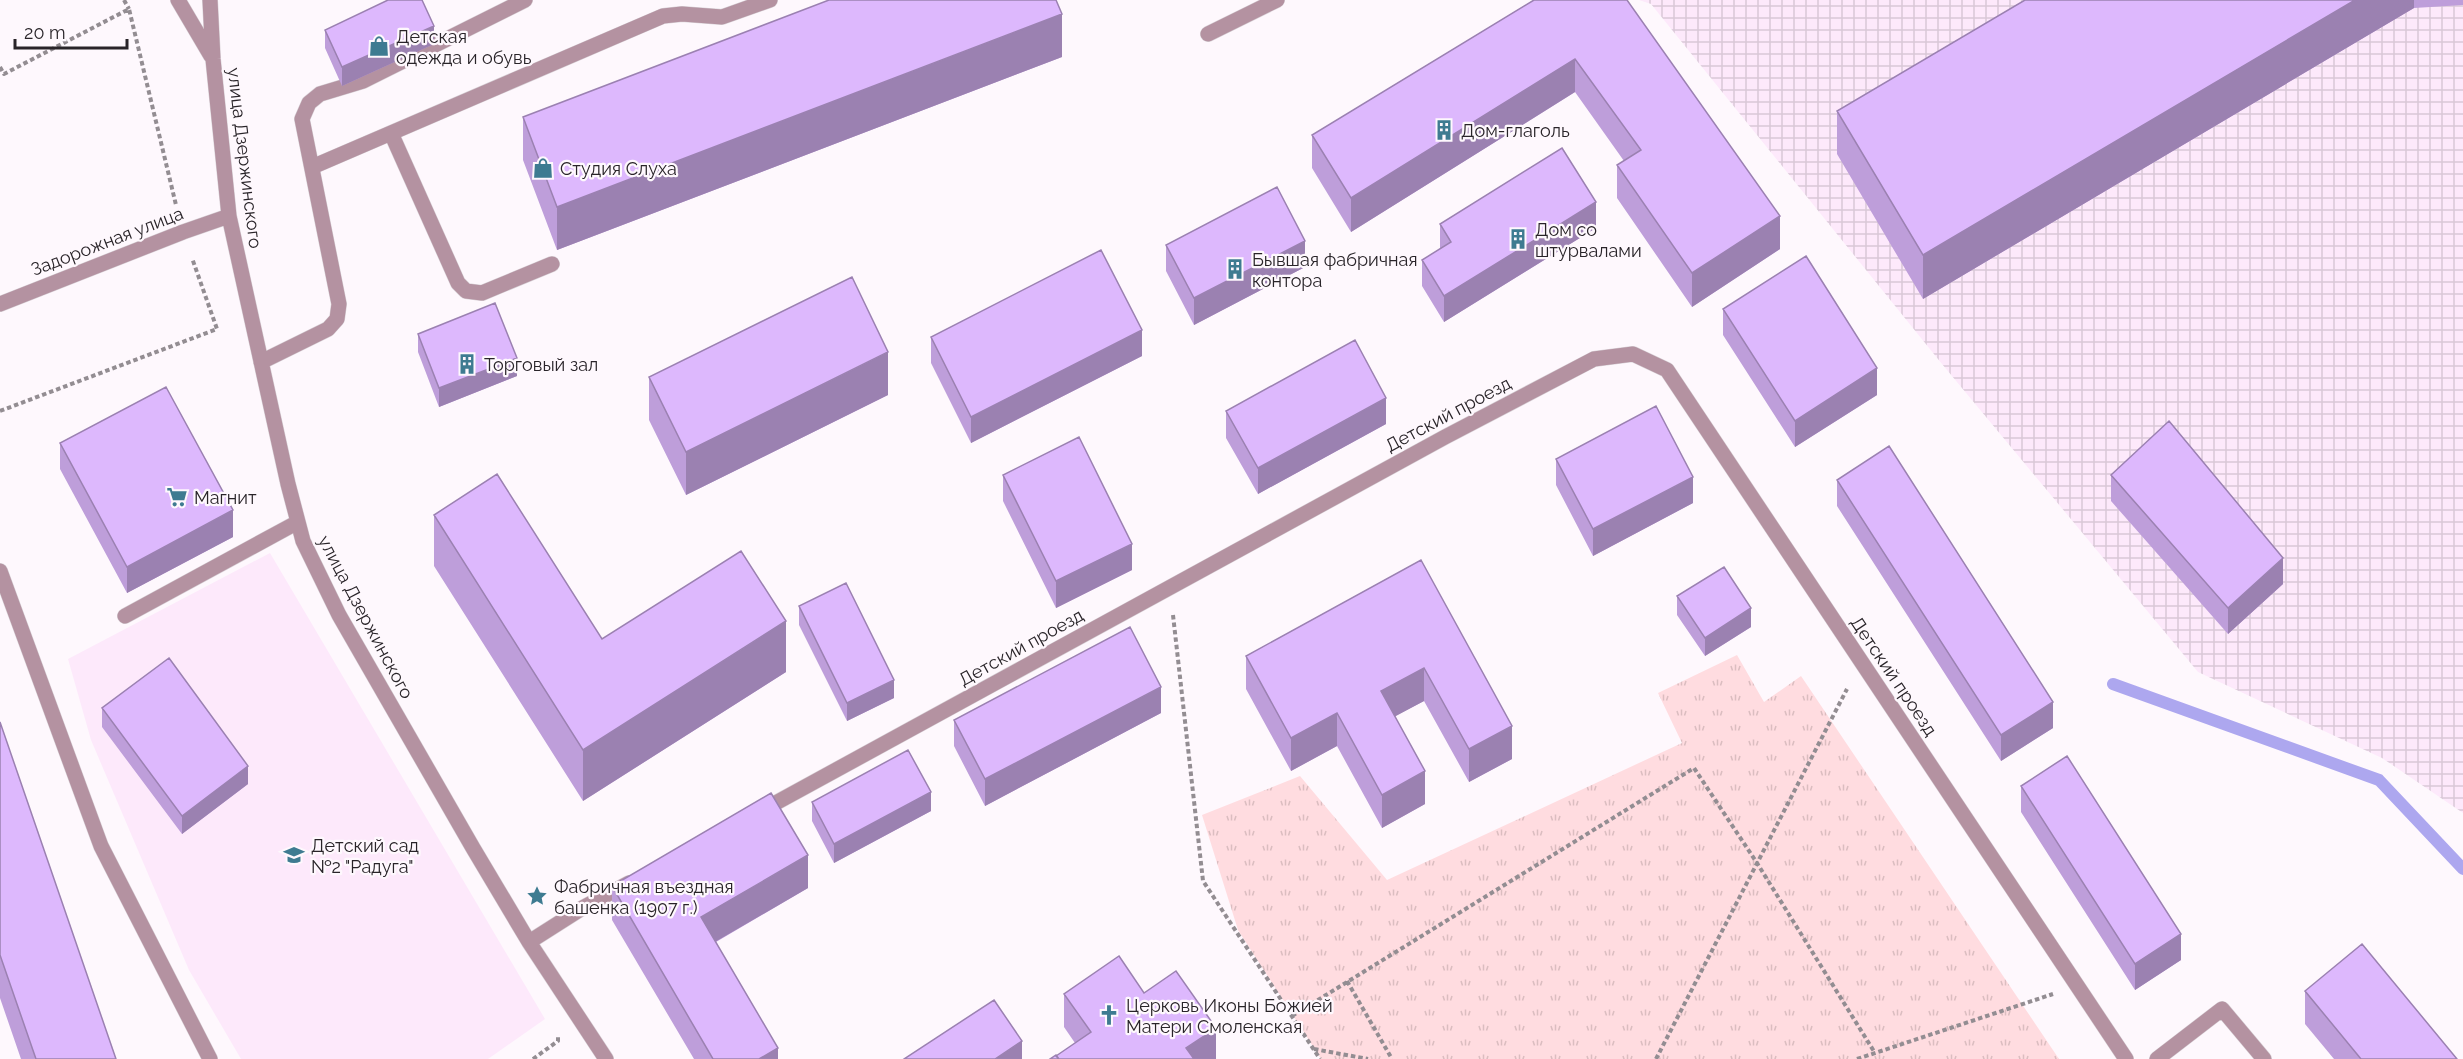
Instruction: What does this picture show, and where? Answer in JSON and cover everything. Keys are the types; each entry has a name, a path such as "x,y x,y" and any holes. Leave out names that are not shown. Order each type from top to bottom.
{"street":[{"path":"178,0 213,59"},
{"name":"улица Дзержинского","path":"210,0 213,59 229,216 303,541 339,615 529,942 606,1059"},
{"path":"261,362 328,329 337,319 339,304 302,119 309,103 320,94 363,81 525,0"},
{"path":"312,167 663,16 682,14 722,17 770,0"},
{"path":"1208,34 1277,0"},
{"path":"391,133 458,283 466,291 482,293 552,264"},
{"name":"Задорожная улица","path":"0,304 229,216"},
{"name":"Детский проезд","path":"751,816 1445,437 1594,359 1634,354 1667,370 2126,1059"},
{"path":"125,616 298,522"},
{"path":"0,571 101,846 210,1059"},
{"path":"529,942 647,873"},
{"path":"2157,1059 2222,1009 2264,1059"}],"path":[{"path":"0,411 217,329 183,232 129,9 124,0"},
{"path":"0,67 4,74 129,9"},
{"path":"1169,588 1203,881 1320,1059"},
{"path":"1656,1059 1861,662"},
{"path":"1292,1016 1694,768 1757,863 1875,1053"},
{"path":"1347,981 1392,1059"},
{"path":"1857,1059 2077,986"},
{"path":"533,1059 558,1041"},
{"path":"1313,1049 1368,1059"}],"shaded area":[{"path":"1639,0 2463,0 2463,813 2382,758 2198,672 1942,364 1651,4"},
{"name":"Детский сад №2 \"Радуга\"","path":"270,553 545,1019 488,1059 241,1059 189,970 91,740 68,659"}],"green space":[{"path":"1737,655 1764,702 1801,676 2059,1059 1321,1059 1238,930 1202,815 1300,776 1387,880 1682,743 1658,693"}],"building":[{"path":"388,0 422,0 434,26 342,67 325,30"},
{"path":"829,0 1056,0 1062,14 557,207 523,117"},
{"name":"Дом-глаголь","path":"1534,0 1627,0 1780,216 1692,273 1617,165 1641,150 1575,59 1351,198 1312,135"},
{"path":"2025,0 2355,0 1923,255 1837,111"},
{"path":"1562,148 1596,202 1444,296 1422,260 1451,242 1440,224"},
{"path":"1277,187 1305,241 1194,298 1166,245"},
{"path":"1101,250 1142,330 971,417 931,337"},
{"path":"1806,256 1877,368 1795,421 1723,309"},
{"path":"852,277 888,352 686,452 649,377"},
{"name":"Торговый зал","path":"495,303 517,358 439,388 418,334"},
{"path":"1355,340 1386,398 1258,468 1226,411"},
{"path":"166,387 233,510 127,567 60,443"},
{"path":"1656,406 1693,477 1593,529 1556,459"},
{"path":"2169,421 2283,558 2228,608 2111,475"},
{"path":"1079,437 1132,544 1056,581 1003,475"},
{"path":"1889,446 2053,702 2001,735 1837,480"},
{"path":"497,474 602,639 741,551 786,621 583,750 434,515"},
{"path":"1421,560 1512,726 1469,749 1424,668 1381,691 1425,771 1382,795 1337,713 1291,738 1246,656"},
{"path":"1724,567 1751,608 1705,638 1677,596"},
{"path":"846,583 894,680 847,703 799,606"},
{"path":"1130,627 1161,687 985,779 954,720"},
{"path":"169,658 248,766 182,816 102,708"},
{"path":"0,722 116,1059 36,1059 0,955"},
{"path":"908,750 931,792 834,844 812,802"},
{"path":"2067,756 2181,934 2135,964 2021,786"},
{"path":"771,793 808,855 701,917 778,1048 759,1059 713,1059 612,886"},
{"path":"2362,944 2457,1059 2361,1059 2305,991"},
{"path":"1119,956 1144,993 1176,971 1216,1028 1186,1048 1194,1059 1059,1059 1056,1056 1091,1032 1064,994"},
{"path":"994,1000 1022,1041 995,1059 904,1059"}],"waterway":[{"path":"2113,684 2379,780 2463,869"}],"place":[{"name":"Детская одежда и обувь","path":"379,46"},
{"name":"Дом-глаголь","path":"1444,130"},
{"name":"Студия Слуха","path":"543,168"},
{"name":"Дом со штурвалами","path":"1518,239"},
{"name":"Бывшая фабричная контора","path":"1235,269"},
{"name":"Торговый зал","path":"467,364"},
{"name":"Магнит","path":"177,497"},
{"name":"Детский сад №2 \"Радуга\"","path":"294,855"},
{"name":"Фабричная въездная башенка (1907 г.)","path":"537,896"},
{"name":"Церковь Иконы Божией Матери Смоленская","path":"1109,1015"}]}
